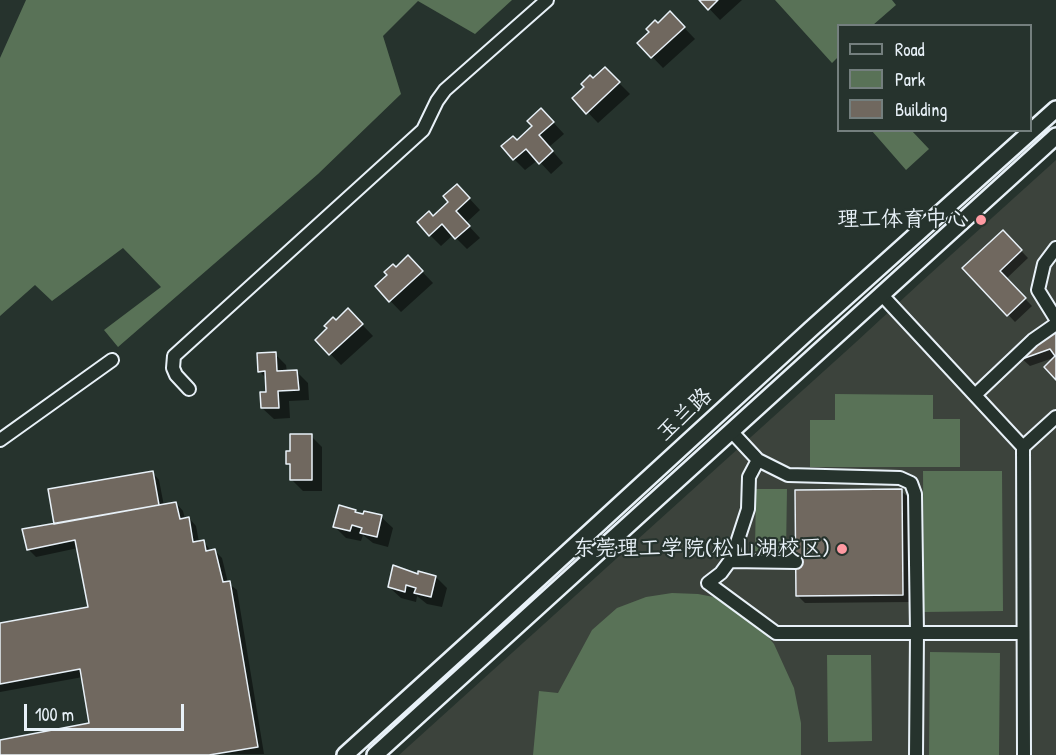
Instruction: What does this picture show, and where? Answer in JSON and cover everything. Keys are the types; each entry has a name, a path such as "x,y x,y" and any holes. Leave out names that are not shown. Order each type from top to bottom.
{"street":[{"path":"189,389 176,375 173,368 174,356 423,130 437,101 446,90 547,0"},
{"name":"玉兰路","path":"1032,131 1056,109"},
{"name":"玉兰路","path":"345,755 1030,132"},
{"name":"玉兰路","path":"375,755 1056,136"},
{"path":"975,395 1033,340 1056,322 1038,290 1044,264 1056,248"},
{"path":"881,294 1023,447 1024,755"},
{"path":"0,440 112,360"},
{"path":"1023,447 1056,417"},
{"path":"731,431 758,460 788,475 900,478 911,483 915,494 916,755"},
{"path":"758,460 750,477 748,509 730,561 721,573 708,583 776,633 1023,633"},
{"path":"730,561 796,562"}],"shaded area":[{"name":"东莞理工学院(松山湖校区)","path":"1056,160 1056,755 399,755 855,343"}],"green space":[{"path":"26,0 512,0 475,34 418,1 383,36 401,94 318,174 118,347 104,330 161,287 123,248 52,301 35,285 0,316 0,58"},
{"path":"775,0 892,0 896,5 874,24 837,24 837,58 832,63"},
{"path":"873,132 913,132 929,149 906,170"},
{"path":"835,394 933,395 933,419 960,419 960,467 810,467 810,420 835,420"},
{"path":"923,471 1002,471 1003,611 924,612"},
{"path":"756,489 787,489 786,552 755,551"},
{"path":"672,593 698,594 724,599 748,614 774,644 794,688 801,723 801,755 533,755 539,691 558,693 592,630 617,608 646,597"},
{"path":"930,652 1000,653 999,755 929,755"},
{"path":"827,655 871,655 872,741 828,742"}],"building":[{"path":"699,0 718,0 708,10"},
{"path":"670,11 685,27 651,58 637,43 649,32 646,29 655,20 658,23"},
{"path":"605,67 620,82 586,114 572,98 584,87 581,84 590,75 593,78"},
{"path":"541,108 554,122 539,135 553,151 539,164 526,149 513,160 501,146 513,136 517,140 532,126 527,121"},
{"path":"457,184 470,198 456,211 470,226 455,239 442,224 429,236 417,222 429,211 433,216 448,202 443,196"},
{"path":"1003,230 1022,250 1000,271 1026,298 1007,316 962,268"},
{"path":"408,255 423,271 389,302 375,286 387,275 384,272 393,264 396,267"},
{"path":"348,308 363,324 329,355 315,340 327,328 324,326 333,317 336,320"},
{"path":"1056,332 1056,380 1044,367 1055,356 1050,349 1022,359 1018,357"},
{"path":"276,352 277,371 297,370 299,390 278,391 279,408 261,408 260,392 266,392 265,371 258,372 257,353"},
{"path":"290,434 312,434 312,480 290,480 290,464 286,464 286,451 290,451"},
{"path":"153,471 159,505 54,524 48,489"},
{"path":"902,489 903,595 796,596 795,490"},
{"path":"176,502 180,519 189,517 193,542 204,540 206,551 215,549 223,582 230,581 258,747 209,755 0,755 0,740 89,723 80,669 0,684 0,623 88,607 75,540 27,550 22,529"},
{"path":"339,505 363,514 364,511 382,515 377,537 360,533 362,528 352,525 350,531 333,527"},
{"path":"393,565 418,574 418,571 436,576 431,597 414,593 416,588 406,585 405,592 388,587"}],"place":[{"name":"理工体育中心","path":"981,220"},
{"name":"东莞理工学院(松山湖校区)","path":"842,549"}]}
